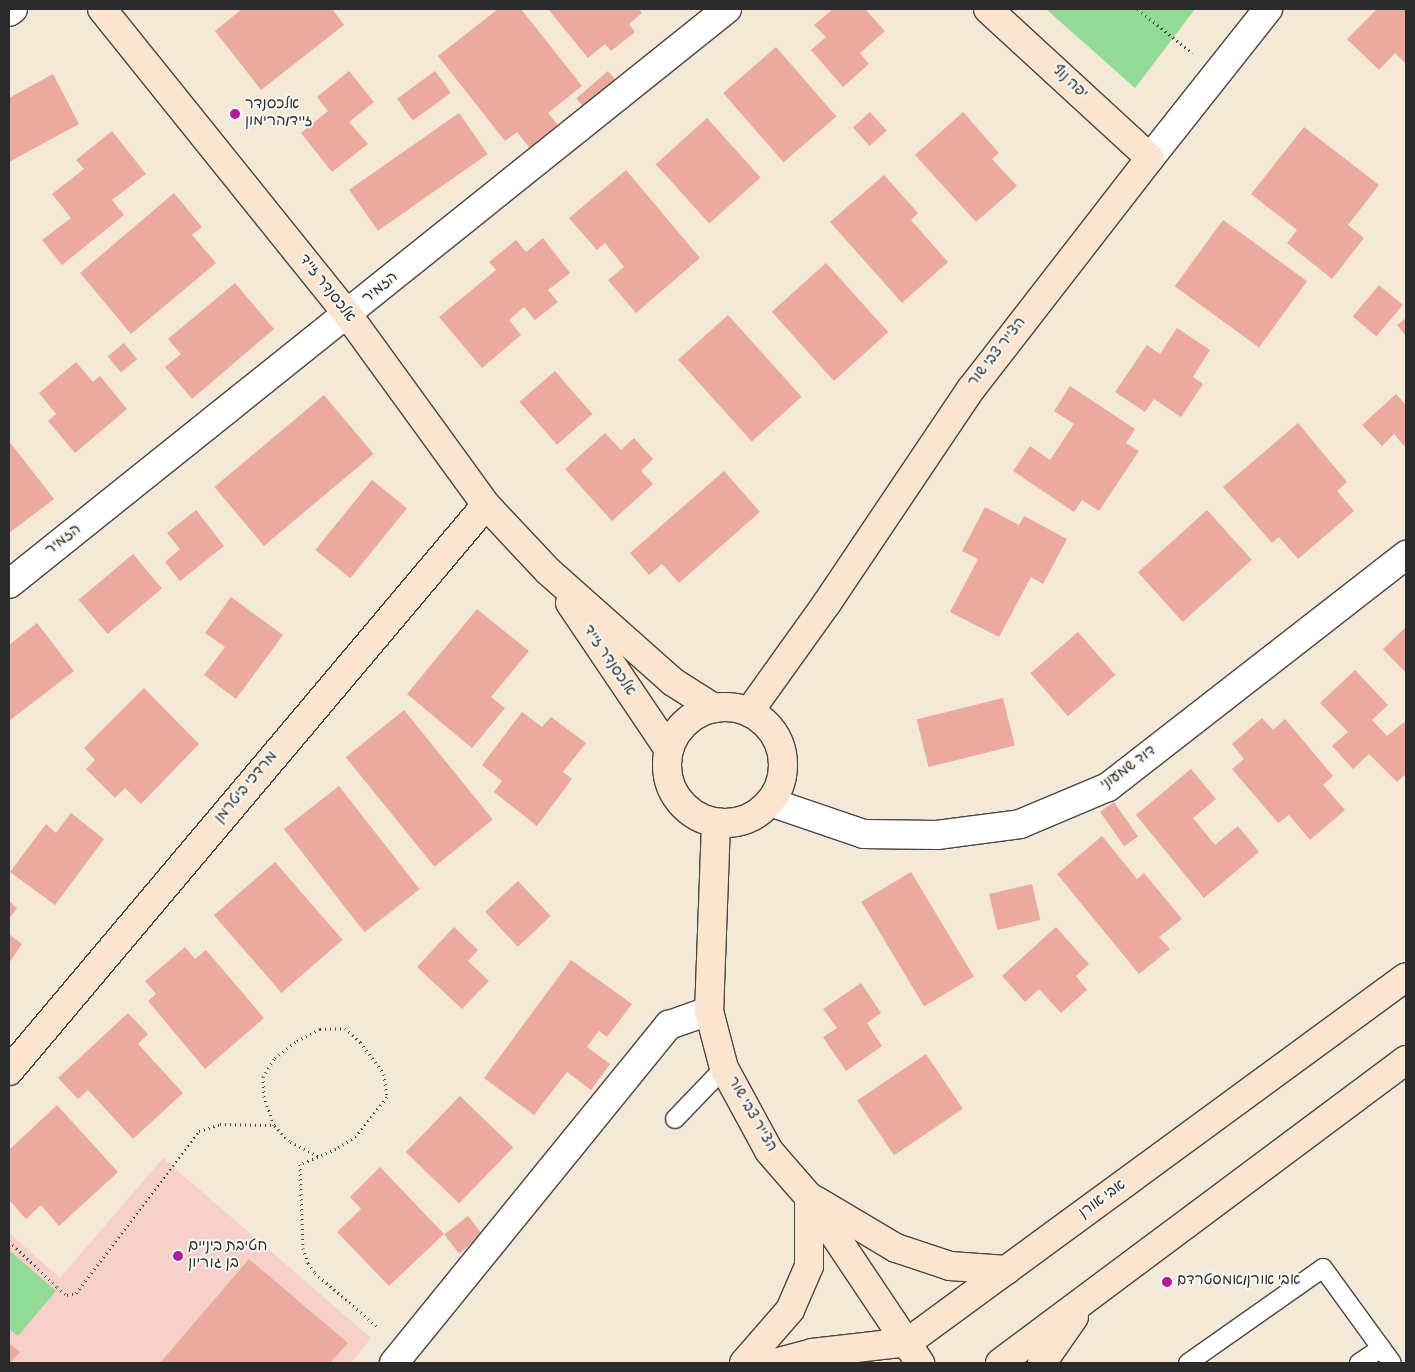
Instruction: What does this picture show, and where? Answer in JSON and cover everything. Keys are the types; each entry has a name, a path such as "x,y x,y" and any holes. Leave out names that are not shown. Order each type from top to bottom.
{"street":[{"path":"9,12 13,9"},
{"name":"אלכסנדר זייד","path":"102,9 348,315 486,505 548,571 673,682 714,708"},
{"name":"הזמיר","path":"9,584 348,315 727,9"},
{"name":"יפה נוף","path":"988,9 1150,158"},
{"name":"הצייר צבי שור","path":"749,712 827,603 971,388 1268,9"},
{"name":"מרדכי ביטרמן","path":"9,1071 486,505"},
{"name":"דוד שמעוני","path":"770,802 864,834 937,835 1020,824 1108,787 1406,555"},
{"name":"אלכסנדר זייד","path":"548,571 669,750"},
{"path":"714,708 732,708 749,712 764,722 775,736 782,752 783,769 779,786 770,802 754,815 736,823 716,823 697,817 682,805 671,788 667,770 669,750 685,723 714,708"},
{"name":"הצייר צבי שור","path":"716,823 709,1011 724,1068 769,1151 809,1197 914,1353"},
{"name":"אבי אורן","path":"775,1363 812,1353 914,1353 1007,1270 1406,977"},
{"path":"399,1357 669,1024 709,1011"},
{"path":"1000,1363 1406,1060"},
{"path":"809,1197 896,1248 950,1266 1007,1270"},
{"path":"744,1363 790,1310 809,1266 809,1197"},
{"path":"1042,1363 1086,1299"}],"lane":[{"path":"675,1119 724,1068"},
{"path":"1188,1363 1323,1268 1392,1363"},
{"path":"1359,1363 1381,1348"}],"path":[{"path":"1138,9 1217,73"},
{"path":"318,1156 290,1141 274,1125 264,1097 263,1077 275,1058 297,1041 320,1029 345,1028 360,1042 384,1074 387,1097 356,1136 318,1156 300,1164 303,1248 308,1264 399,1357"},
{"path":"9,1240 67,1295 76,1293 200,1131 220,1124 274,1125"}],"shaded area":[{"name":"חטיבת ביניים בן גוריון","path":"163,1158 371,1338 351,1363 9,1363 9,1233 60,1278"}],"green space":[{"path":"1046,9 1195,9 1135,88"},
{"path":"9,1250 56,1291 18,1336 9,1329"}],"building":[{"path":"242,9 332,9 344,25 261,90 215,31"},
{"path":"498,9 521,9 582,86 548,113 565,134 536,156 517,132 505,141 438,56"},
{"path":"548,9 639,9 642,13 629,24 635,32 611,51 605,44 588,58"},
{"path":"833,9 865,9 885,31 860,53 869,64 843,87 811,50 826,37 814,25"},
{"path":"1377,9 1406,9 1406,64 1395,53 1379,70 1347,39"},
{"path":"776,47 836,116 784,162 723,93"},
{"path":"349,71 374,102 349,122 368,144 332,172 301,133 328,111 317,97"},
{"path":"435,71 451,93 413,120 397,99"},
{"path":"608,71 623,88 591,116 576,99"},
{"path":"53,74 79,124 9,162 9,98"},
{"path":"870,112 887,131 870,146 853,127"},
{"path":"963,112 999,153 992,159 1017,186 976,222 915,155"},
{"path":"459,113 488,154 378,231 349,190"},
{"path":"707,118 761,177 709,224 656,164"},
{"path":"1304,127 1379,185 1348,225 1364,238 1332,279 1287,243 1297,230 1251,194"},
{"path":"112,131 146,174 112,200 124,215 62,265 42,240 71,218 52,194 84,169 76,160"},
{"path":"626,170 700,258 636,313 608,280 624,267 605,243 597,250 569,218"},
{"path":"884,175 918,213 911,220 948,262 902,303 830,222"},
{"path":"174,193 202,227 192,235 216,263 131,334 80,273"},
{"path":"1223,220 1307,281 1259,347 1175,286"},
{"path":"543,238 570,273 548,290 558,302 535,320 524,307 509,320 521,335 482,368 439,317 496,270 489,262 516,240 526,252"},
{"path":"826,263 888,332 834,381 772,312"},
{"path":"235,283 274,329 192,399 165,367 181,354 168,339"},
{"path":"1379,285 1403,305 1376,336 1353,316"},
{"path":"728,315 802,397 752,442 678,360"},
{"path":"1406,318 1406,336 1397,325"},
{"path":"1177,328 1210,350 1193,377 1203,384 1181,417 1154,399 1145,412 1115,392 1147,345 1160,354"},
{"path":"124,343 137,359 121,373 108,356"},
{"path":"76,362 93,382 100,376 127,409 75,453 48,421 56,414 39,393"},
{"path":"555,371 592,414 557,445 520,402"},
{"path":"1070,386 1135,429 1126,443 1139,451 1099,511 1082,500 1074,512 1013,471 1030,446 1050,460 1074,424 1054,411"},
{"path":"1396,394 1406,405 1406,443 1404,446 1394,434 1382,446 1362,425"},
{"path":"324,395 373,454 264,546 214,487"},
{"path":"1298,423 1347,482 1337,491 1354,511 1298,559 1279,537 1272,543 1223,487"},
{"path":"605,433 621,450 634,438 653,459 641,471 653,484 612,521 565,469"},
{"path":"9,441 54,499 9,533"},
{"path":"724,471 760,512 679,583 662,564 649,575 630,553"},
{"path":"372,480 407,508 350,578 315,550"},
{"path":"985,507 1019,525 1024,516 1067,539 1043,584 1031,577 999,637 950,612 978,559 962,551"},
{"path":"196,510 224,546 180,581 165,562 180,549 167,533"},
{"path":"1207,510 1252,560 1183,622 1138,572"},
{"path":"133,554 162,588 108,634 79,600"},
{"path":"231,597 283,635 236,699 204,675 225,647 205,633"},
{"path":"477,609 529,651 491,697 505,708 472,748 407,694"},
{"path":"37,623 74,671 9,721 9,645"},
{"path":"1406,627 1406,673 1383,649"},
{"path":"1078,632 1115,675 1068,716 1030,673"},
{"path":"1355,670 1388,705 1372,720 1387,736 1404,722 1406,724 1406,774 1397,782 1369,754 1353,769 1332,746 1348,732 1320,703"},
{"path":"144,688 199,744 141,804 125,788 115,798 86,769 95,760 84,748"},
{"path":"1003,698 1015,746 928,767 917,720"},
{"path":"404,710 493,820 434,867 346,757"},
{"path":"522,712 542,727 551,717 586,743 563,772 572,779 537,826 494,792 502,781 482,765"},
{"path":"1262,718 1273,730 1285,719 1333,776 1323,785 1345,810 1310,840 1289,815 1278,823 1232,769 1244,759 1232,744"},
{"path":"1191,769 1216,799 1193,818 1215,845 1238,826 1259,852 1204,898 1136,815"},
{"path":"339,786 420,889 364,932 284,829"},
{"path":"1114,802 1138,836 1124,846 1100,812"},
{"path":"71,813 104,839 55,905 10,872 46,824 56,833"},
{"path":"1102,836 1137,879 1144,873 1182,919 1159,937 1170,949 1139,974 1057,874"},
{"path":"275,862 343,940 281,993 214,915"},
{"path":"911,872 974,977 924,1006 861,902"},
{"path":"518,881 551,916 518,947 485,912"},
{"path":"1032,884 1040,920 997,930 989,894"},
{"path":"9,901 17,908 9,919"},
{"path":"454,927 478,950 468,961 489,981 462,1009 417,967"},
{"path":"1056,927 1089,964 1076,976 1087,990 1061,1013 1039,989 1025,1002 1002,976"},
{"path":"9,934 22,944 9,963"},
{"path":"185,947 195,959 206,950 264,1018 205,1069 148,1001 156,994 145,981"},
{"path":"571,960 632,1004 607,1037 599,1031 587,1047 610,1064 591,1090 567,1072 534,1115 484,1078"},
{"path":"861,983 881,1013 867,1023 882,1046 846,1071 823,1037 837,1028 823,1009"},
{"path":"128,1013 148,1034 138,1044 183,1093 133,1139 88,1090 78,1099 58,1078"},
{"path":"926,1054 963,1109 894,1155 857,1100"},
{"path":"460,1096 513,1147 459,1204 406,1152"},
{"path":"57,1105 118,1172 59,1226 41,1205 26,1219 9,1200 9,1150"},
{"path":"380,1167 444,1234 389,1286 337,1232 361,1209 350,1197"},
{"path":"468,1216 483,1235 459,1253 444,1234"},
{"path":"249,1259 348,1343 330,1363 160,1363"},
{"path":"9,1343 20,1352 10,1363 9,1363"}],"place":[{"name":"אלכסנדר זייד/הרימון","path":"235,114"},
{"name":"חטיבת ביניים בן גוריון","path":"178,1256"},
{"name":"אבי אורן/אמסטרדם","path":"1167,1282"}]}
